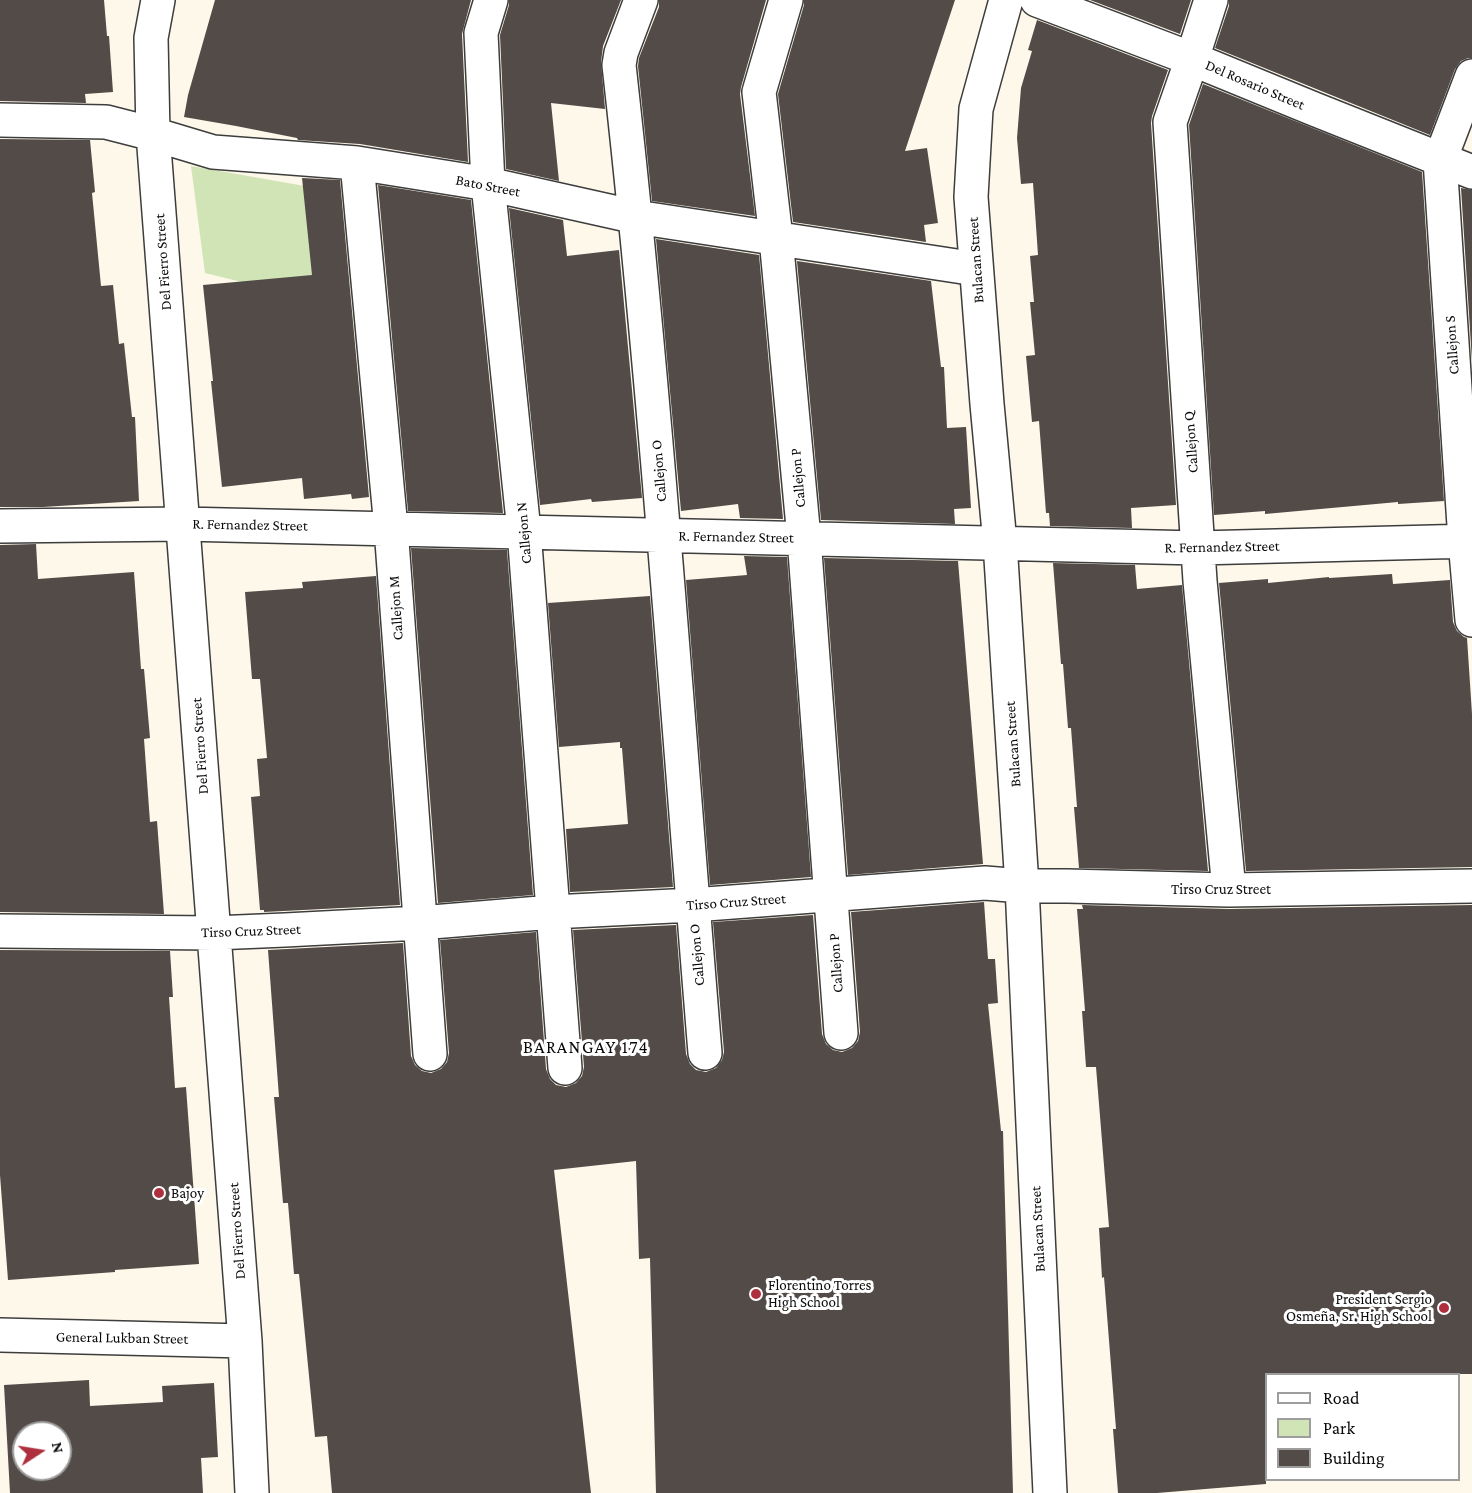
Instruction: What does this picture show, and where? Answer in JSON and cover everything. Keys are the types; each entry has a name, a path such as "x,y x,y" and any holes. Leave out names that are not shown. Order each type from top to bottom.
{"street":[{"name":"Del Fierro Street","path":"158,0 151,38 153,134 245,1341 252,1493"},
{"name":"Callejon N","path":"491,0 481,33 488,184 524,531 565,1068"},
{"name":"Callejon O","path":"640,0 621,53 620,65 665,535 705,1053"},
{"name":"Callejon P","path":"786,0 759,92 776,238 804,538 841,1033"},
{"name":"Bulacan Street","path":"1006,0 976,109 971,197 1000,543 1022,886 1050,1493"},
{"name":"Del Rosario Street","path":"1037,0 1192,59 1472,172"},
{"name":"Callejon Q","path":"1211,0 1170,122 1198,549 1229,890"},
{"name":"Callejon S","path":"1472,75 1440,160 1469,541 1472,620"},
{"name":"Bato Street","path":"0,120 106,122 213,152 357,163 488,184 636,217 976,269"},
{"name":"Callejon M","path":"357,163 391,528 430,1054"},
{"name":"R. Fernandez Street","path":"0,526 183,524 1198,549 1469,541"},
{"name":"Tirso Cruz Street","path":"0,931 214,933 420,923 985,883 1022,886 1229,890 1472,886"},
{"name":"General Lukban Street","path":"0,1335 245,1341"}],"green space":[{"path":"191,166 339,192 348,308 205,273"}],"building":[{"path":"0,0 104,0 113,92 85,94 86,103 0,101"},
{"path":"215,0 471,0 462,34 468,162 360,144 298,140 184,117"},
{"path":"509,0 621,0 603,46 601,62 605,109 551,103 559,181 506,169 500,35"},
{"path":"659,0 766,0 740,94 755,216 652,201 638,66 659,7"},
{"path":"804,0 955,0 905,151 927,148 938,223 924,225 926,242 793,222 778,94"},
{"path":"1090,0 1191,0 1180,34"},
{"path":"1229,0 1472,0 1472,58 1461,61 1455,69 1430,135 1215,48"},
{"path":"1037,20 1168,70 1151,123 1176,505 1131,508 1132,528 1050,526 1049,513 1046,513 1039,421 1032,422 1026,356 1035,355 1030,302 1034,302 1030,256 1038,255 1033,183 1021,184 1017,138 1021,88 1032,51 1028,50"},
{"path":"1203,84 1422,172 1444,501 1398,504 1398,502 1265,514 1265,511 1214,515 1189,125"},
{"path":"0,139 90,140 95,192 92,193 101,286 113,285 119,344 124,343 132,417 135,417 139,501 43,507 0,507"},
{"path":"302,178 340,180 369,497 352,499 351,494 304,499 302,478 222,487 203,285 312,275"},
{"path":"378,185 471,200 503,513 408,511"},
{"path":"1461,188 1472,190 1472,361"},
{"path":"509,208 563,220 567,256 619,250 642,498 592,502 591,499 540,505"},
{"path":"656,239 759,255 783,519 740,518 738,504 681,511"},
{"path":"797,261 931,281 941,367 944,367 947,428 966,427 971,508 954,509 955,524 821,520"},
{"path":"36,544 38,579 134,572 141,669 144,669 150,738 144,739 150,822 157,821 164,914 0,912 0,545"},
{"path":"411,548 507,550 533,895 438,903"},
{"path":"744,556 787,557 811,877 710,885 686,580 747,575"},
{"path":"824,558 958,561 983,864 848,875"},
{"path":"1053,563 1135,565 1137,589 1182,585 1208,871 1079,868 1071,728 1068,728 1063,664 1061,664"},
{"path":"1392,574 1393,584 1450,580 1453,622 1457,631 1467,638 1472,714 1472,867 1246,871 1219,583 1268,579 1268,583"},
{"path":"376,576 400,905 264,912 260,910 251,797 260,796 257,759 267,758 260,679 252,679 245,592 303,588 302,582"},
{"path":"650,596 673,887 570,892 566,829 628,824 620,742 559,747 548,603"},
{"path":"984,902 988,959 995,959 998,1003 988,1004 1001,1131 1003,1131 1013,1493 656,1493 650,1258 639,1259 636,1161 554,1170 591,1493 332,1493 327,1436 315,1437 299,1274 294,1274 288,1203 283,1203 274,1097 279,1097 268,950 403,943 411,1056 415,1065 422,1071 431,1073 441,1069 447,1062 449,1053 440,940 536,932 546,1069 550,1079 556,1085 566,1087 576,1083 582,1076 584,1067 573,930 676,925 686,1054 690,1064 696,1070 706,1072 716,1068 724,1052 713,922 813,915 822,1034 826,1044 833,1050 842,1052 852,1048 858,1041 860,1032 851,912"},
{"path":"1082,905 1229,909 1472,905 1472,1374 1265,1373 1266,1484 1157,1493 1118,1493 1113,1429 1116,1429 1099,1228 1109,1227 1096,1067 1086,1067 1082,1011 1085,1011 1077,909 1083,909"},
{"path":"0,950 170,951 173,997 169,997 175,1088 186,1087 199,1264 8,1280 0,1175"},
{"path":"89,1380 90,1406 163,1402 162,1386 214,1383 218,1457 201,1458 203,1493 10,1493 4,1385"}],"place":[{"name":"Bajoy","path":"159,1193"},
{"name":"Florentino Torres High School","path":"756,1294"},
{"name":"President Sergio Osmeña, Sr. High School","path":"1444,1308"}],"district":[{"name":"BARANGAY 174","path":"586,1047"}]}
